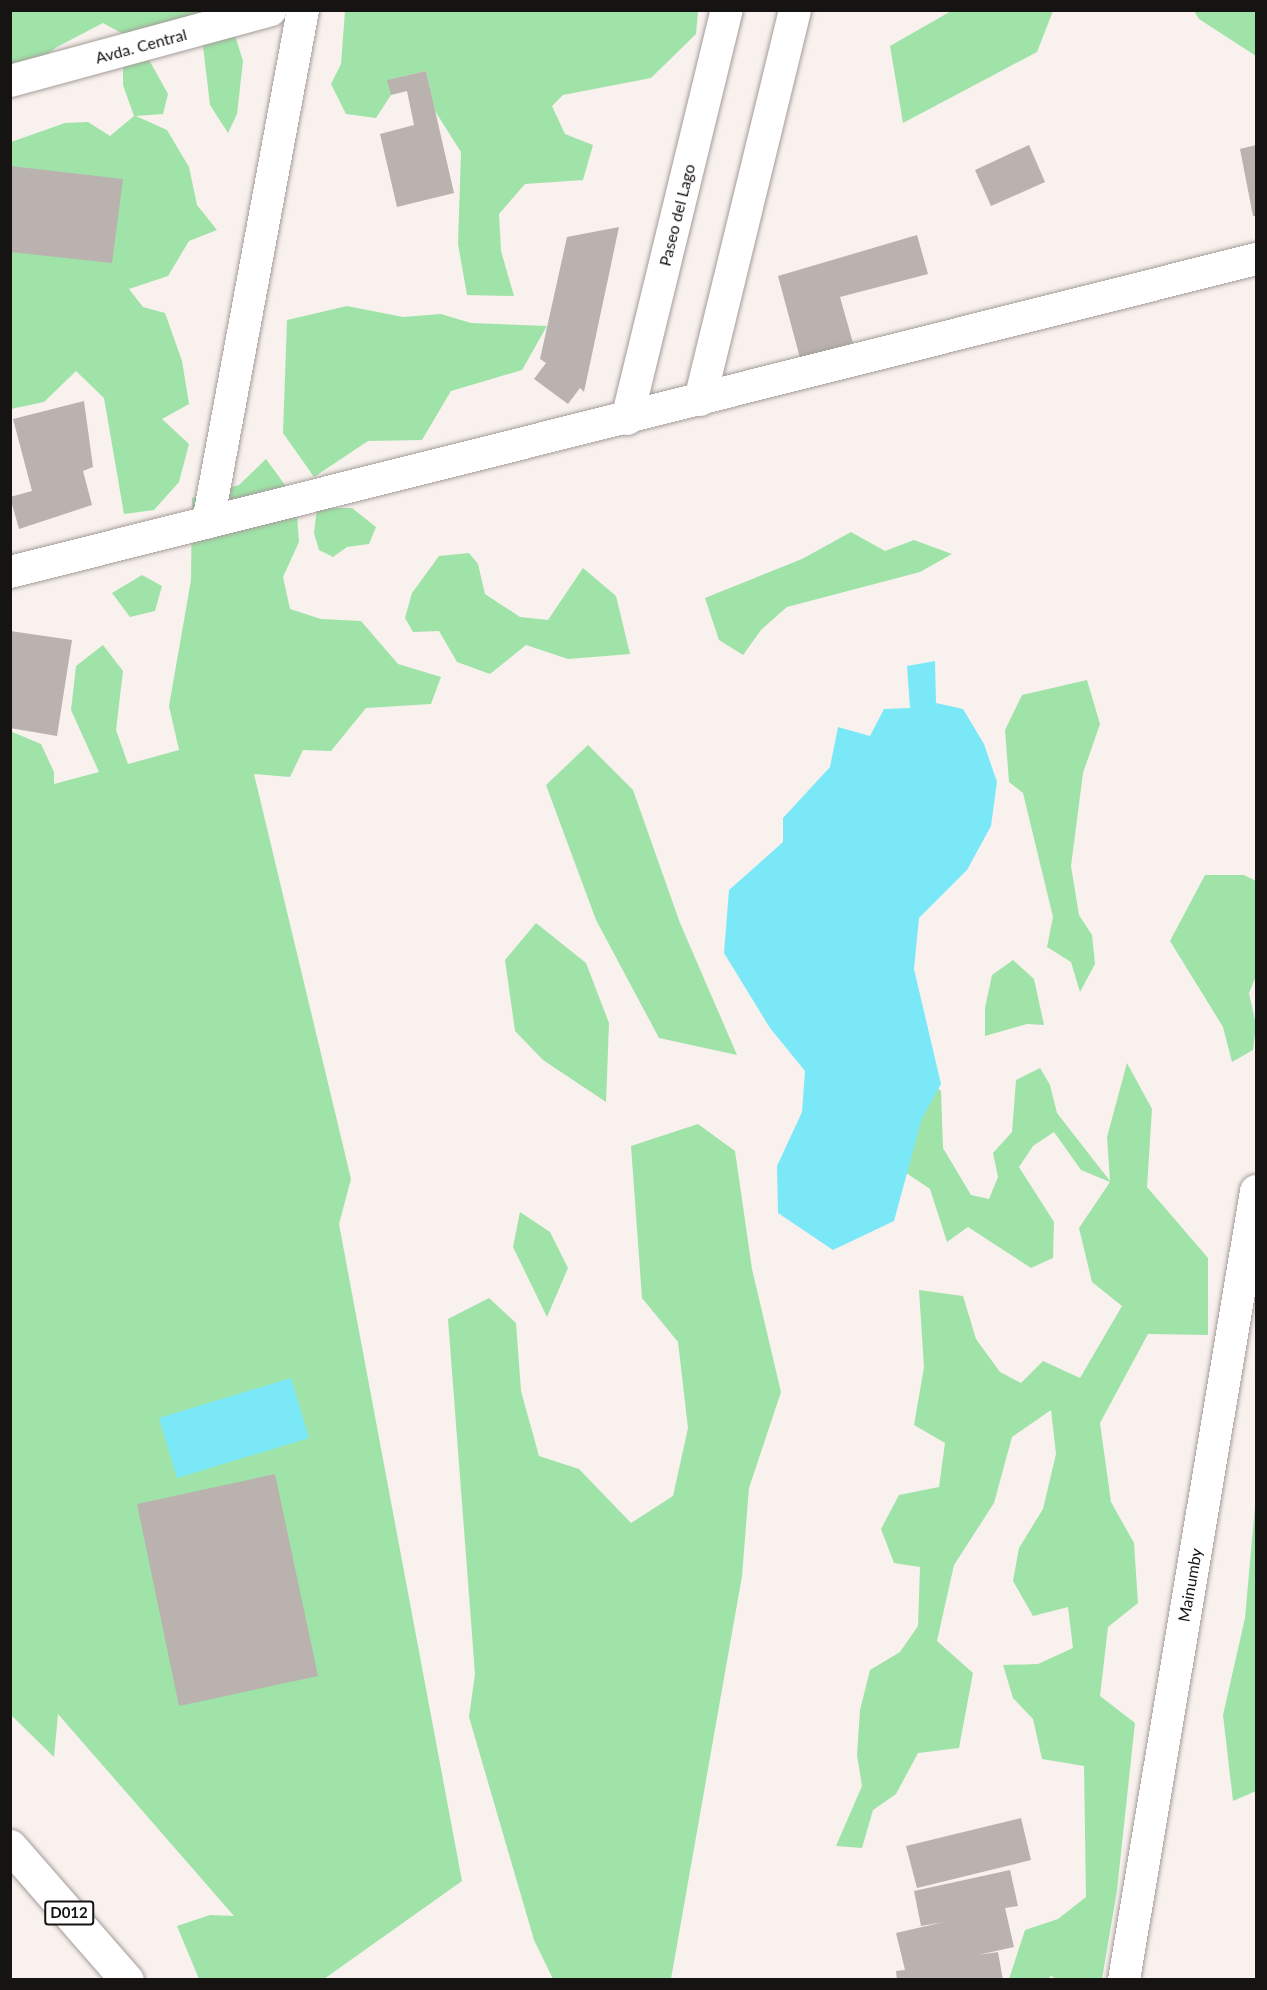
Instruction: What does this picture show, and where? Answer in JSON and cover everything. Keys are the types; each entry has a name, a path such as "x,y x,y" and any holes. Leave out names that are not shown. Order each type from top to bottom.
{"main road":[{"name":"D012","path":"10,1846 127,1980"}],"street":[{"name":"Avda. Central","path":"10,81 271,10"},
{"path":"208,522 303,10"},
{"name":"Paseo del Lago","path":"627,419 727,10"},
{"path":"700,400 795,10"},
{"path":"10,572 627,419 1257,259"},
{"name":"Mainumby","path":"1124,1980 1257,1191"}],"green space":[{"path":"953,10 1053,11 1037,52 903,123 890,46"},
{"path":"11,11 211,11 234,32 243,61 237,114 228,133 210,105 201,29 148,58 168,94 163,114 136,116 167,130 189,167 197,205 217,230 189,241 168,276 129,289 143,307 165,313 182,361 189,404 162,419 189,444 179,482 154,510 124,514 104,398 76,371 44,402 11,409 11,142 65,123 88,122 110,136 134,116 123,85 123,34 103,23 57,47 11,81"},
{"path":"345,11 698,11 696,34 651,78 563,95 552,106 565,134 593,145 583,180 525,184 499,214 501,251 514,296 467,295 458,244 461,152 435,111 426,71 388,80 391,95 376,118 346,114 331,84 341,64"},
{"path":"1194,11 1256,11 1256,56 1199,19"},
{"path":"347,306 403,317 441,314 471,323 547,326 522,370 451,391 422,440 368,441 314,477 283,433 287,320"},
{"path":"266,459 296,500 299,542 283,577 290,609 321,619 361,621 398,664 441,677 431,704 366,708 331,751 303,750 290,777 254,774 351,1179 339,1224 462,1881 324,1979 199,1979 177,1926 210,1915 234,1916 58,1714 54,1757 11,1715 10,731 41,744 54,772 54,784 99,772 71,710 76,666 103,645 123,671 116,730 128,764 179,750 169,706 191,580 192,498 239,485"},
{"path":"317,508 352,508 376,527 369,544 347,547 333,557 319,550 314,533"},
{"path":"851,532 885,551 914,540 952,554 920,572 787,607 761,630 743,655 719,640 705,598 802,559"},
{"path":"469,553 478,564 485,594 520,617 548,620 583,568 616,596 630,654 568,659 526,645 490,674 457,662 439,631 413,632 405,618 412,593 439,556"},
{"path":"142,575 162,586 155,611 130,617 112,593"},
{"path":"1087,680 1100,724 1083,773 1071,866 1079,915 1092,935 1095,964 1080,992 1071,962 1047,947 1053,917 1023,793 1009,782 1005,730 1022,695"},
{"path":"588,745 633,790 680,923 737,1055 659,1038 596,920 546,785"},
{"path":"1205,875 1244,875 1256,881 1256,976 1249,993 1256,1025 1253,1050 1232,1062 1223,1027 1170,941"},
{"path":"536,923 586,963 609,1023 606,1102 543,1060 515,1031 505,960"},
{"path":"1013,960 1034,979 1044,1025 1027,1024 985,1036 985,1008 992,975"},
{"path":"1127,1063 1152,1109 1147,1187 1208,1258 1208,1335 1148,1334 1100,1423 1111,1502 1134,1543 1138,1603 1108,1627 1100,1696 1135,1723 1117,1890 1102,1979 1057,1979 1051,1976 1048,1979 1009,1979 1025,1930 1058,1919 1086,1897 1084,1766 1042,1759 1033,1719 1013,1698 1003,1665 1038,1664 1073,1648 1068,1607 1033,1616 1013,1581 1019,1548 1043,1509 1056,1454 1051,1410 1012,1437 994,1503 954,1565 937,1641 973,1673 959,1748 918,1753 896,1794 873,1810 862,1848 836,1846 862,1786 857,1755 860,1710 870,1670 900,1652 918,1626 920,1567 894,1563 881,1529 899,1495 939,1487 945,1443 914,1425 924,1367 919,1290 963,1296 976,1339 1000,1372 1021,1383 1043,1361 1080,1378 1122,1306 1092,1282 1079,1228 1110,1182 1081,1170 1054,1132 1033,1146 1019,1167 1054,1222 1053,1258 1031,1268 968,1227 947,1242 930,1189 896,1166 924,1078 941,1091 943,1148 971,1195 989,1199 998,1177 993,1153 1012,1132 1016,1080 1040,1068 1050,1085 1057,1113 1110,1181 1107,1137"},
{"path":"698,1124 735,1151 752,1269 781,1392 749,1488 742,1576 671,1979 553,1979 534,1940 469,1717 475,1674 448,1319 489,1298 516,1323 521,1391 539,1456 579,1469 631,1523 673,1496 688,1428 678,1342 642,1298 631,1146"},
{"path":"520,1212 550,1232 568,1268 547,1317 513,1247"},
{"path":"1256,1495 1256,1791 1233,1801 1223,1715 1245,1618"}],"water":[{"path":"935,661 936,703 963,709 984,744 997,782 991,826 967,870 919,918 914,969 941,1084 922,1118 894,1221 833,1250 778,1213 777,1166 802,1112 805,1071 770,1028 724,953 729,890 783,842 783,818 830,767 838,727 870,736 884,709 910,708 907,666"},
{"path":"291,1378 309,1438 177,1478 159,1418"}],"building":[{"path":"426,71 454,193 397,207 380,134 414,125 407,91 391,95 387,80"},
{"path":"1029,145 1045,182 991,206 975,170"},
{"path":"1256,145 1256,216 1253,216 1240,149"},
{"path":"10,166 123,179 112,263 10,252"},
{"path":"619,227 584,392 580,388 568,404 534,379 546,363 540,359 567,237"},
{"path":"917,235 928,274 840,297 853,343 800,358 778,276"},
{"path":"84,401 93,467 83,471 92,505 19,529 10,497 32,491 13,419"},
{"path":"10,631 72,640 57,736 10,728"},
{"path":"275,1474 318,1676 179,1706 137,1504"},
{"path":"1021,1818 1031,1860 917,1888 906,1846"},
{"path":"1010,1870 1018,1906 1005,1908 1014,1947 978,1955 998,1952 1003,1980 897,1980 896,1971 905,1970 896,1933 944,1922 921,1926 914,1891"}]}
